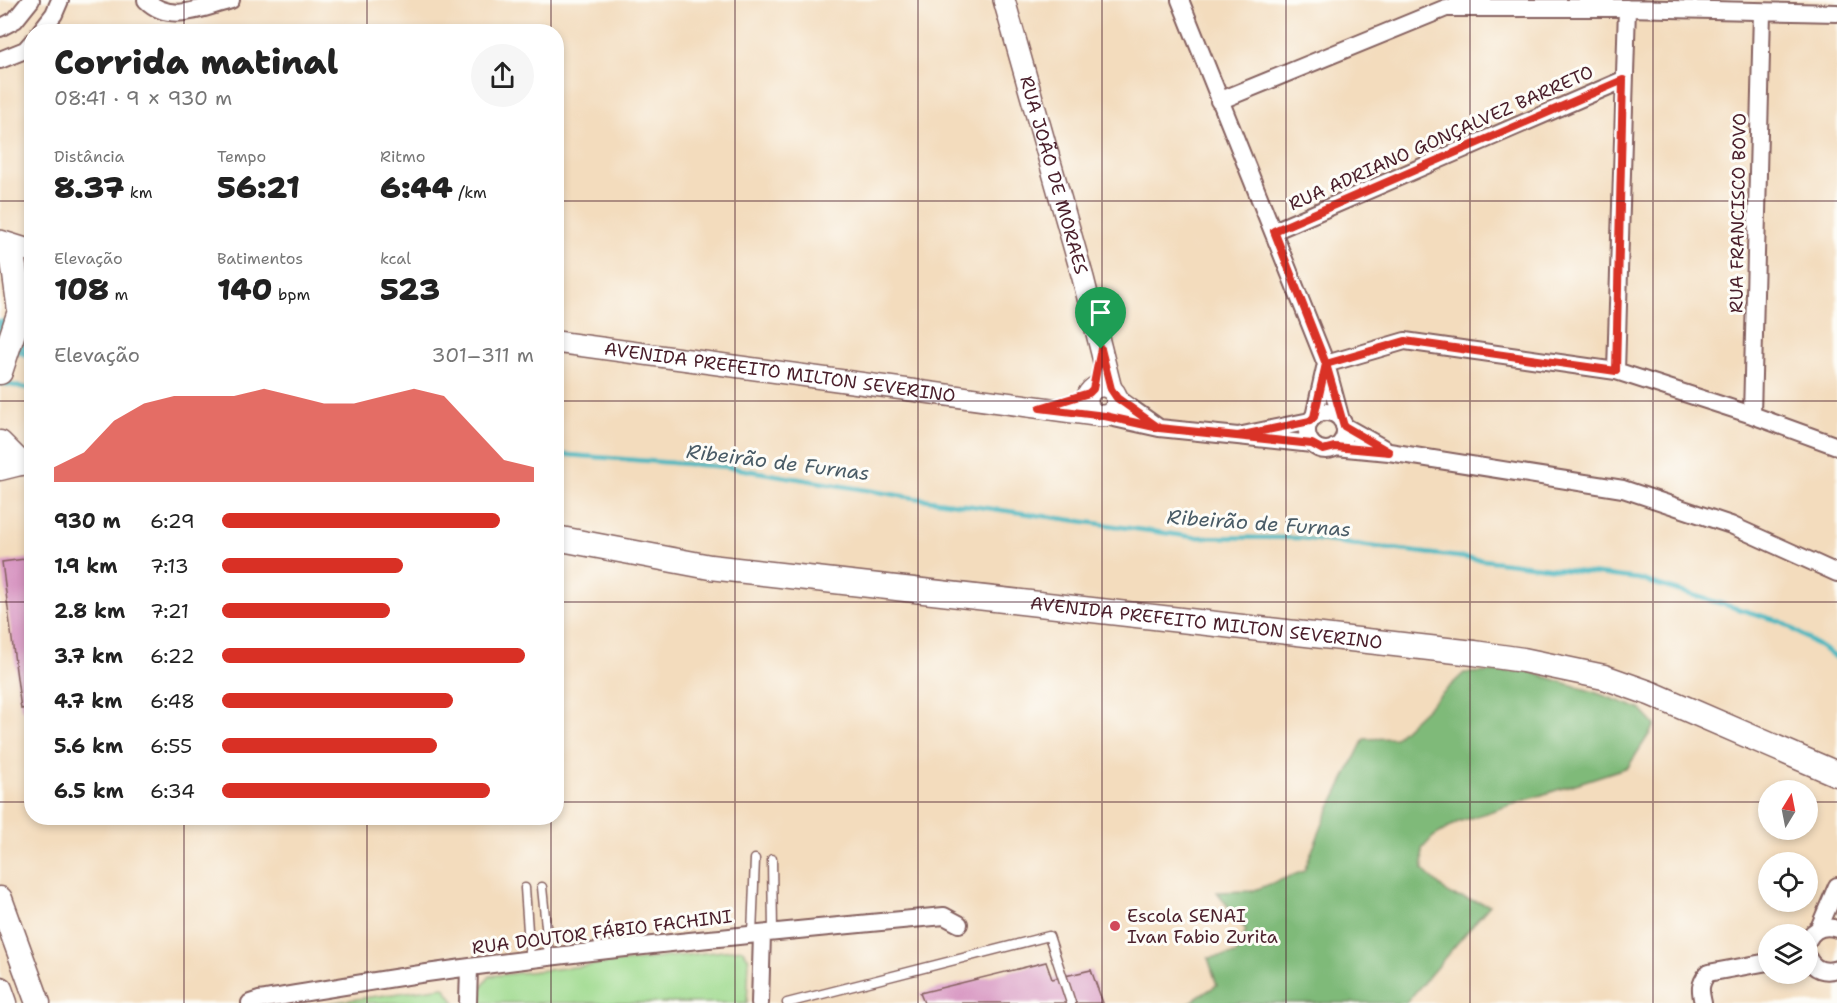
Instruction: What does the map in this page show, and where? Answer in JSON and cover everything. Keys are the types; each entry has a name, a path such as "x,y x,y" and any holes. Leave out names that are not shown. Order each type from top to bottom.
{"main road":[{"path":"0,248 13,260 24,296"},
{"path":"0,372 24,308"},
{"path":"0,442 17,464"},
{"name":"AVENIDA PREFEITO MILTON SEVERINO","path":"564,540 710,567 1523,660 1604,677 1652,694 1837,774"},
{"path":"0,899 38,1003"},
{"path":"0,989 5,1003"}],"street":[{"path":"0,28 15,21 31,0"},
{"path":"46,24 60,0"},
{"path":"146,0 155,9 176,14 231,0"},
{"name":"RUA JOÃO DE MORAES","path":"1004,0 1101,349 1103,392"},
{"path":"1180,0 1326,364 1342,423 1343,438 1335,447"},
{"path":"1219,101 1446,8 1627,8 1837,14"},
{"path":"1616,371 1623,80 1627,8"},
{"name":"RUA FRANCISCO BOVO","path":"1752,416 1762,12"},
{"path":"0,60 24,50"},
{"name":"RUA ADRIANO GONÇALVEZ BARRETO","path":"1274,231 1623,80"},
{"path":"0,241 24,248"},
{"path":"1326,364 1405,341 1616,371 1837,446"},
{"name":"AVENIDA PREFEITO MILTON SEVERINO","path":"564,343 1100,416 1159,428 1312,444 1323,450 1335,447 1389,452 1623,489 1731,525 1837,573"},
{"path":"1312,444 1307,433 1326,364"},
{"path":"1100,416 1091,412 1086,403 1103,392"},
{"name":"AVENIDA PREFEITO MILTON SEVERINO","path":"1040,408 1103,392 1159,428"},
{"name":"AVENIDA PREFEITO MILTON SEVERINO","path":"1238,436 1312,419 1322,412 1331,413 1342,423 1389,452"},
{"path":"1818,924 1837,886"},
{"name":"RUA DOUTOR FÁBIO FACHINI","path":"250,1003 549,956 944,916 959,924"},
{"path":"1818,932 1827,927 1837,929"},
{"path":"760,1003 762,933"},
{"path":"1701,996 1702,981 1708,973 1758,964"},
{"path":"468,1003 469,967"},
{"path":"1818,969 1836,972"}],"lane":[{"path":"755,859 762,933"},
{"path":"762,933 772,859"},
{"path":"542,887 549,956"},
{"path":"525,888 530,959"},
{"path":"787,1003 1048,936 1071,1003"}],"green space":[{"path":"1527,671 1640,709 1655,725 1628,767 1458,822 1433,837 1422,849 1423,870 1450,895 1490,905 1406,1003 1189,1003 1217,985 1208,958 1236,954 1246,930 1217,892 1252,891 1304,871 1326,816 1364,739 1395,738 1464,673"},
{"path":"742,949 749,959 747,1003 481,1003 481,988 490,976"},
{"path":"444,987 455,1003 327,1003"}],"building":[{"path":"24,559 24,708 21,709 2,562"},
{"path":"1046,962 1052,979 1091,970 1103,1003 924,1003 920,993"}],"waterway":[{"path":"0,332 24,342"},
{"path":"0,383 24,388"},
{"name":"Ribeirão de Furnas","path":"564,455 727,467 915,498 1193,537 1301,538 1639,579 1782,622 1837,658"}],"place":[{"name":"Escola SENAI Ivan Fabio Zurita","path":"1115,926"}],"route":[{"path":"1101,349 1093,389 1089,393 1040,408 1105,416 1159,428 1312,444 1323,450 1335,447 1389,452 1344,426 1326,364 1405,341 1616,371 1623,80 1274,231 1326,364 1314,417 1310,421 1238,436 1159,428 1117,398 1111,389 1101,349"}]}
